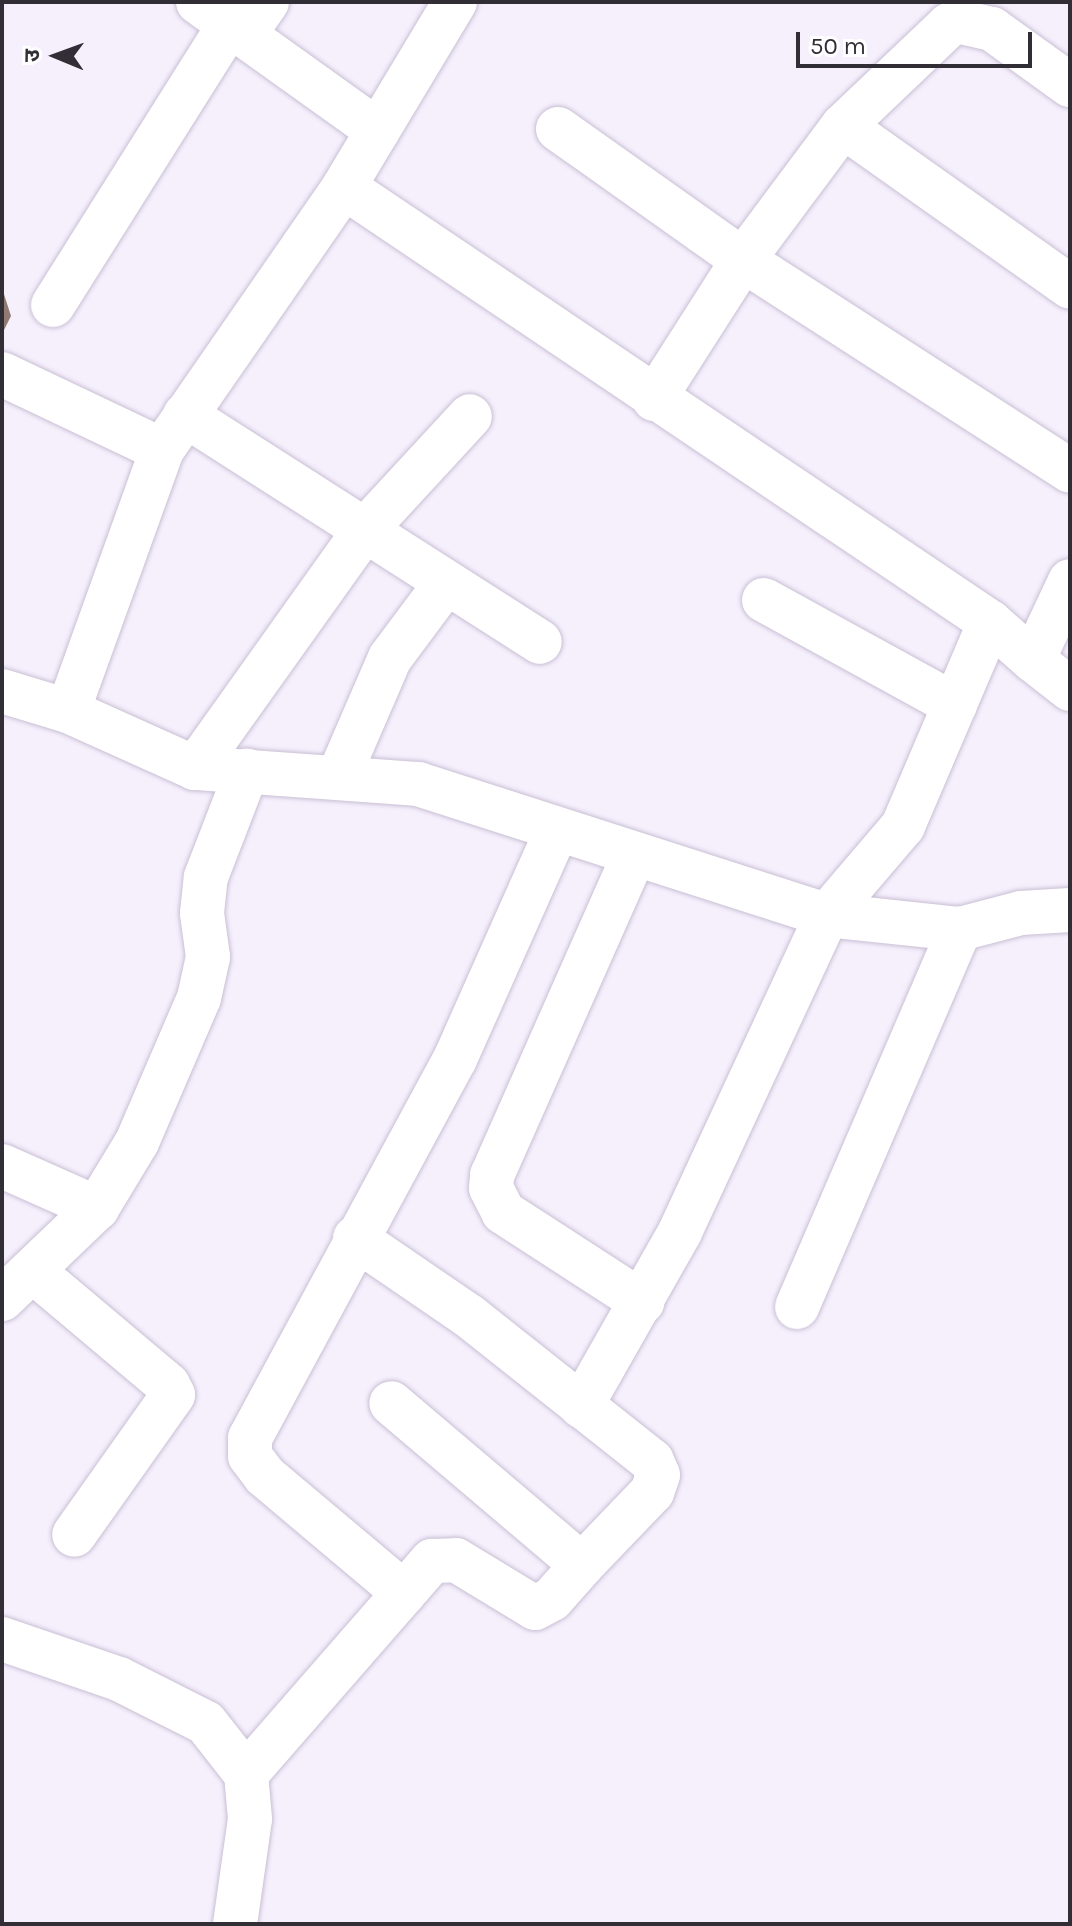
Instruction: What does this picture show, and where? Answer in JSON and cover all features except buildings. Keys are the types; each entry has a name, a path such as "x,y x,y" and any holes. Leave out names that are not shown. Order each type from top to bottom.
{"street":[{"path":"68,711 174,432 344,187 455,2"},
{"path":"53,305 234,16 378,131"},
{"path":"654,399 743,260 843,126 957,21 992,29 1070,85"},
{"path":"843,126 1070,287"},
{"path":"558,129 743,260 1070,471"},
{"path":"344,187 654,399 990,622 1070,689"},
{"path":"2,374 174,432 364,531 540,642"},
{"path":"195,768 364,531 470,416"},
{"path":"1033,660 1070,581"},
{"path":"338,778 390,658 446,583"},
{"path":"764,600 955,705"},
{"path":"581,1406 642,1302 827,915 903,826 990,622"},
{"path":"2,691 68,711 195,768 418,784 827,915 960,929 1021,913 1070,910"},
{"path":"74,1535 173,1395 168,1385 18,1285 97,1208 137,1142 199,998 208,957 202,913 206,877 247,771"},
{"path":"404,1593 265,1476 249,1452 255,1422 455,1059 557,830"},
{"path":"634,855 492,1175 491,1188 503,1212 642,1302"},
{"path":"797,1307 960,929"},
{"path":"2,1166 97,1208"},
{"path":"246,1774 432,1561 456,1560 535,1608 552,1599 652,1492 658,1475 652,1461 469,1316 355,1238"},
{"path":"391,1403 582,1565"},
{"path":"2,1639 119,1679 206,1723 246,1774 250,1819 235,1924"}]}
